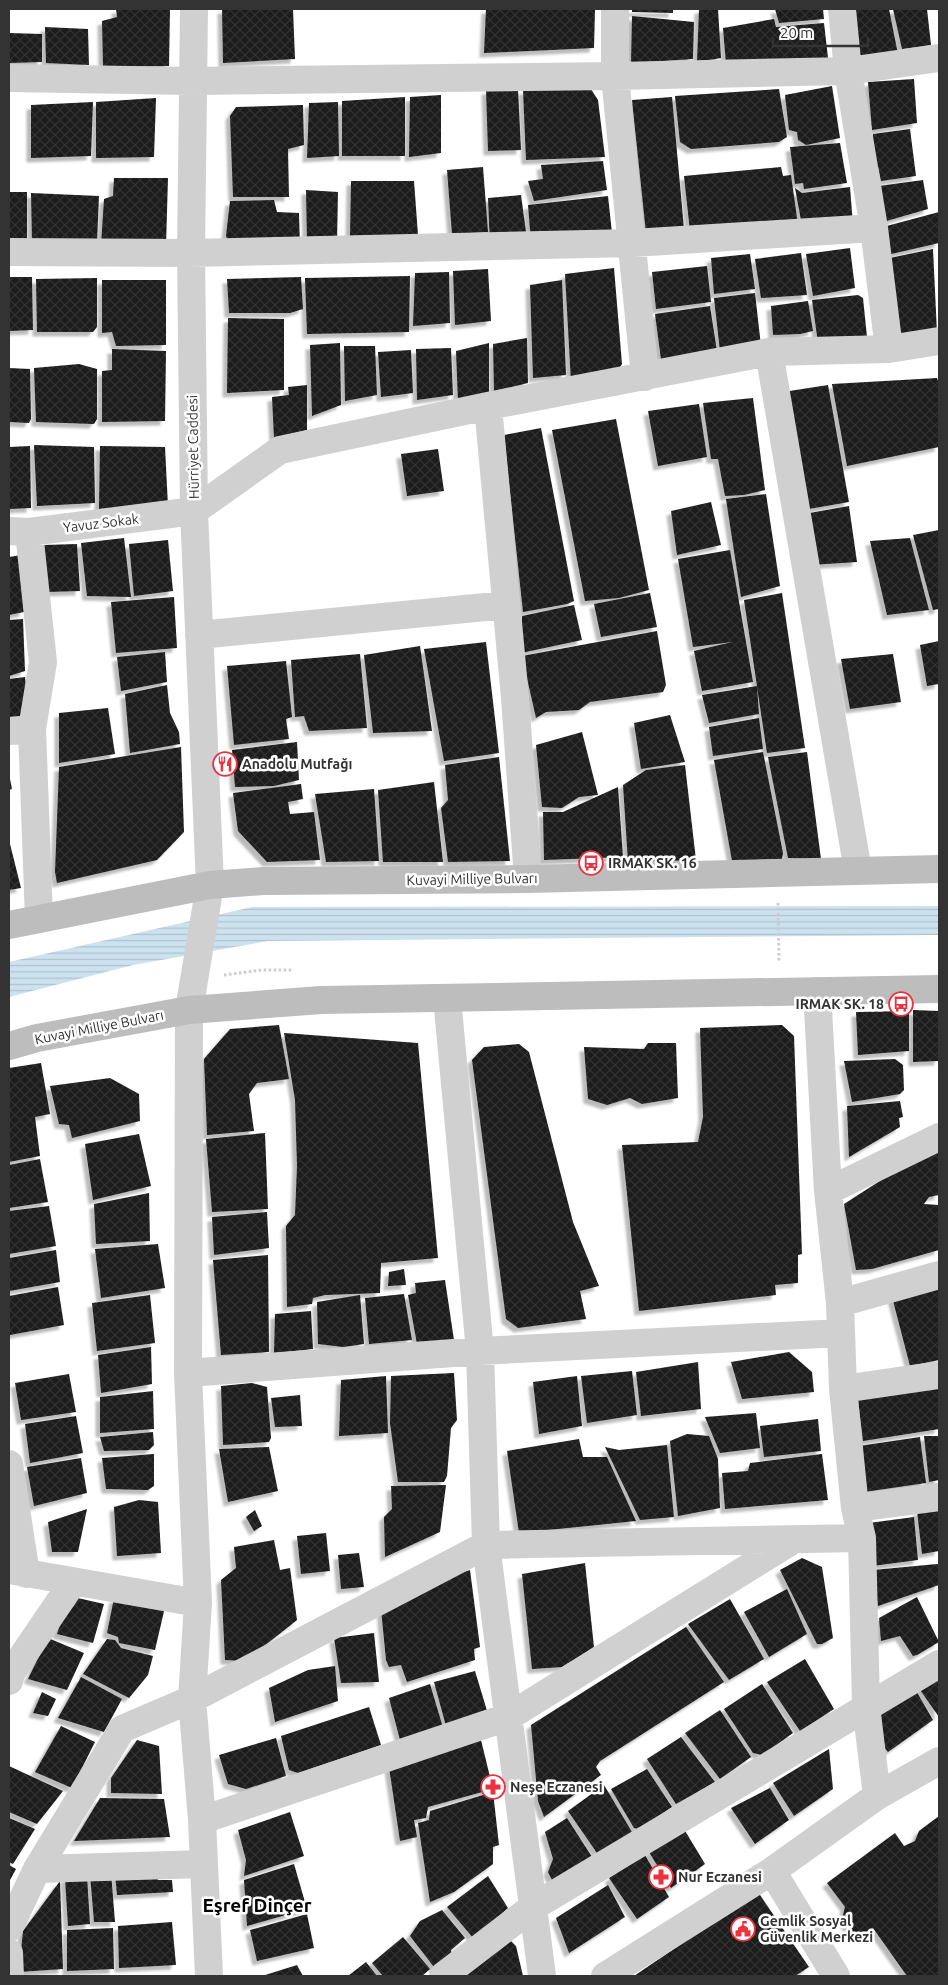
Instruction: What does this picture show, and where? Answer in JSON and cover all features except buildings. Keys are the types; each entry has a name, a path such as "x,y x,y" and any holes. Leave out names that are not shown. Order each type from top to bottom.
{"main road":[{"name":"Kuvayi Milliye Bulvarı","path":"9,925 210,885 262,882 528,879 939,869"},
{"name":"Kuvayi Milliye Bulvarı","path":"9,1046 37,1038 189,1010 321,1000 939,989"}],"street":[{"name":"Hürriyet Caddesi","path":"194,9 191,253 194,511 210,885 189,1010 188,1373 198,1602 192,1699 202,1820 209,1976"},
{"path":"614,9 615,76 645,377"},
{"path":"842,9 848,71 874,228 889,349"},
{"path":"9,78 192,81 848,71 939,58"},
{"path":"9,252 191,253 633,243 874,228"},
{"path":"194,511 280,450 488,406 769,352 889,349 939,341"},
{"path":"769,352 858,871"},
{"path":"488,406 515,698 528,879"},
{"name":"Yavuz Sokak","path":"19,532 194,511"},
{"path":"19,532 43,662 20,730 40,919"},
{"path":"199,635 506,605"},
{"path":"817,991 828,1191 840,1303 843,1389 855,1508 862,1538 866,1706 877,1796"},
{"path":"447,998 480,1351 486,1545 542,1976"},
{"path":"828,1191 939,1137"},
{"path":"840,1303 939,1275"},
{"path":"188,1373 480,1351 841,1333"},
{"path":"843,1389 939,1374"},
{"path":"9,1464 17,1572 198,1602"},
{"path":"855,1508 939,1497"},
{"path":"9,1928 37,1868 122,1729 192,1699 486,1545 862,1538"},
{"path":"202,1820 508,1717 795,1539"},
{"path":"10,1676 72,1582"},
{"path":"443,1976 533,1907 939,1664"},
{"path":"605,1976 772,1871 877,1796 939,1761"},
{"path":"37,1868 204,1864"},
{"path":"772,1871 836,1976"},
{"path":"9,1953 10,1976"}],"path":[{"path":"778,911 779,947"}],"water":[{"path":"939,906 939,935 268,941 133,965 9,997 9,962 252,907"}],"place":[{"name":"Anadolu Mutfağı","path":"225,764"},
{"name":"IRMAK SK. 16","path":"591,863"},
{"name":"IRMAK SK. 18","path":"901,1004"},
{"name":"Neşe Eczanesi","path":"493,1787"},
{"name":"Nur Eczanesi","path":"661,1877"},
{"name":"Gemlik Sosyal Güvenlik Merkezi","path":"743,1929"}],"district":[{"name":"Eşref Dinçer","path":"257,1905"}]}
